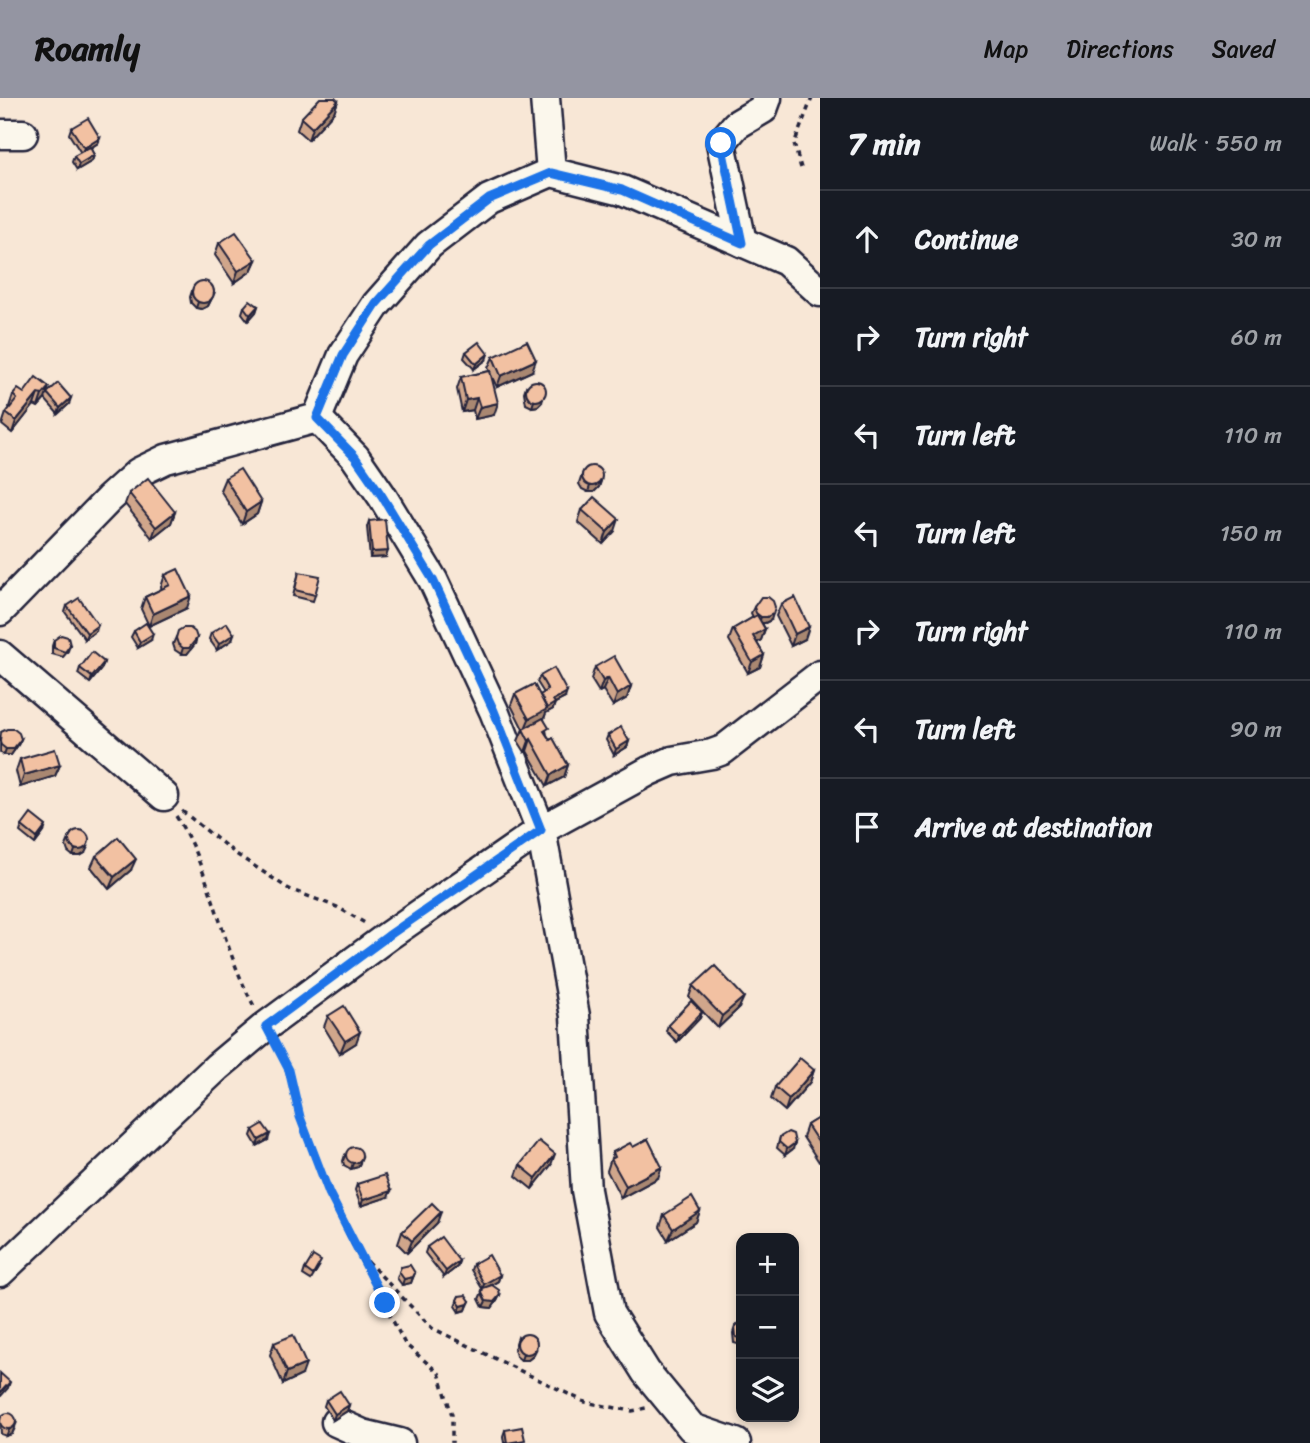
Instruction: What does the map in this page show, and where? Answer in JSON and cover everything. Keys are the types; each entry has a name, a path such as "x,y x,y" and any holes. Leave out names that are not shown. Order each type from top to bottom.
{"street":[{"path":"545,98 551,173"},
{"path":"742,243 721,143 736,125 763,109 767,98"},
{"path":"317,418 343,355 369,315 429,245 489,199 551,173 622,190 786,261 820,292"},
{"path":"0,611 109,499 139,472 166,459 317,418"},
{"path":"317,418 355,457 433,580 494,711 541,830 575,1016 586,1189 609,1313 646,1372 690,1428 736,1443"},
{"path":"0,655 164,796"},
{"path":"0,1272 217,1067 266,1026 388,936 541,830 649,771 672,761 723,750 820,675"},
{"path":"336,1422 363,1434 400,1443"}],"path":[{"path":"801,168 794,144 812,98"},
{"path":"164,796 236,854 289,889 337,907 388,936"},
{"path":"164,796 188,835 207,877 240,981 289,1070 300,1117 329,1193 356,1250 405,1344 439,1373 452,1415 452,1443"},
{"path":"356,1250 432,1328 584,1402 632,1411 651,1407 690,1428"}],"building":[{"path":"320,98 335,98 338,101 312,128 301,118"},
{"path":"88,118 100,138 84,148 71,128"},
{"path":"90,147 94,155 79,164 74,156"},
{"path":"236,232 256,260 238,271 219,243"},
{"path":"203,281 213,288 214,292 207,302 203,303 193,296 192,292 199,282"},
{"path":"250,300 258,306 250,315 244,307"},
{"path":"527,341 536,360 501,376 493,357"},
{"path":"479,342 488,354 476,364 466,352"},
{"path":"490,371 498,403 480,407 477,398 466,400 461,377"},
{"path":"36,377 49,387 42,395 38,394 16,421 6,413 17,399 13,395 18,389 24,393"},
{"path":"536,381 543,384 546,391 543,398 536,401 529,398 526,391 529,384"},
{"path":"58,383 71,398 60,408 47,393"},
{"path":"592,466 599,469 602,476 599,483 592,486 585,483 582,476 585,469"},
{"path":"240,469 261,502 246,512 225,478"},
{"path":"148,478 175,512 156,527 129,493"},
{"path":"594,497 619,519 607,532 582,510"},
{"path":"385,519 388,551 372,552 369,521"},
{"path":"178,569 191,596 153,614 145,597 170,585 165,575"},
{"path":"299,572 320,576 315,595 295,590"},
{"path":"761,597 768,597 775,607 773,614 767,617 761,617 754,607"},
{"path":"795,597 809,627 795,634 781,604"},
{"path":"79,598 98,625 87,633 67,606"},
{"path":"757,615 765,629 753,636 764,655 752,662 733,629"},
{"path":"146,623 153,634 140,642 134,631"},
{"path":"227,623 234,634 219,644 211,633"},
{"path":"190,628 197,638 189,648 183,648 176,638 178,631"},
{"path":"61,635 68,637 70,645 65,652 54,648 54,640"},
{"path":"92,652 104,662 92,677 80,668"},
{"path":"614,656 631,686 617,695 608,678 603,681 595,667"},
{"path":"554,668 567,692 553,700 555,703 547,708 540,695 548,690 540,676"},
{"path":"534,684 547,709 529,719 515,694"},
{"path":"543,718 549,728 544,731 550,740 553,738 568,765 551,775 523,729"},
{"path":"621,727 629,741 616,749 608,735"},
{"path":"14,729 21,739 13,749 6,749 0,742 1,732"},
{"path":"55,749 60,765 24,775 20,759"},
{"path":"31,814 46,826 37,838 22,826"},
{"path":"75,830 83,830 89,840 83,850 75,850 69,844 69,836"},
{"path":"118,837 136,859 114,877 96,856"},
{"path":"715,966 744,997 722,1016 693,986"},
{"path":"691,1001 702,1012 679,1036 668,1025"},
{"path":"344,1006 360,1032 345,1041 328,1016"},
{"path":"800,1058 814,1070 789,1099 775,1087"},
{"path":"820,1117 820,1145 807,1125"},
{"path":"263,1124 270,1134 259,1140 253,1130"},
{"path":"788,1132 793,1134 795,1143 787,1149 779,1142 780,1137"},
{"path":"648,1139 662,1167 626,1186 611,1159 615,1157 613,1152 630,1143 633,1147"},
{"path":"539,1141 555,1154 536,1178 520,1165"},
{"path":"354,1147 360,1149 360,1161 354,1163 348,1161 346,1155 348,1149"},
{"path":"385,1175 391,1191 363,1200 357,1184"},
{"path":"692,1197 700,1211 673,1229 664,1215"},
{"path":"432,1203 441,1212 412,1241 402,1232"},
{"path":"441,1237 459,1261 446,1271 427,1247"},
{"path":"489,1255 500,1275 484,1284 473,1264"},
{"path":"313,1256 321,1261 313,1275 305,1269"},
{"path":"410,1265 415,1273 413,1277 404,1279 399,1272 401,1267"},
{"path":"492,1285 499,1290 500,1295 494,1302 486,1301 482,1293 483,1288"},
{"path":"466,1295 470,1301 461,1306 457,1300 459,1296"},
{"path":"523,1334 531,1334 537,1344 531,1354 523,1354 517,1348 517,1340"},
{"path":"293,1335 306,1364 287,1372 274,1343"},
{"path":"0,1373 10,1382 0,1393"},
{"path":"340,1391 349,1405 335,1414 326,1400"},
{"path":"5,1413 11,1413 16,1421 14,1427 5,1429 0,1424 0,1418"},
{"path":"522,1427 525,1440 507,1443 505,1430"}],"route":[{"path":"385,1303 329,1193 300,1117 289,1070 266,1026 388,936 541,830 494,711 433,580 355,457 317,418 343,355 376,304 429,245 489,199 551,173 622,190 742,243 721,143"}]}
